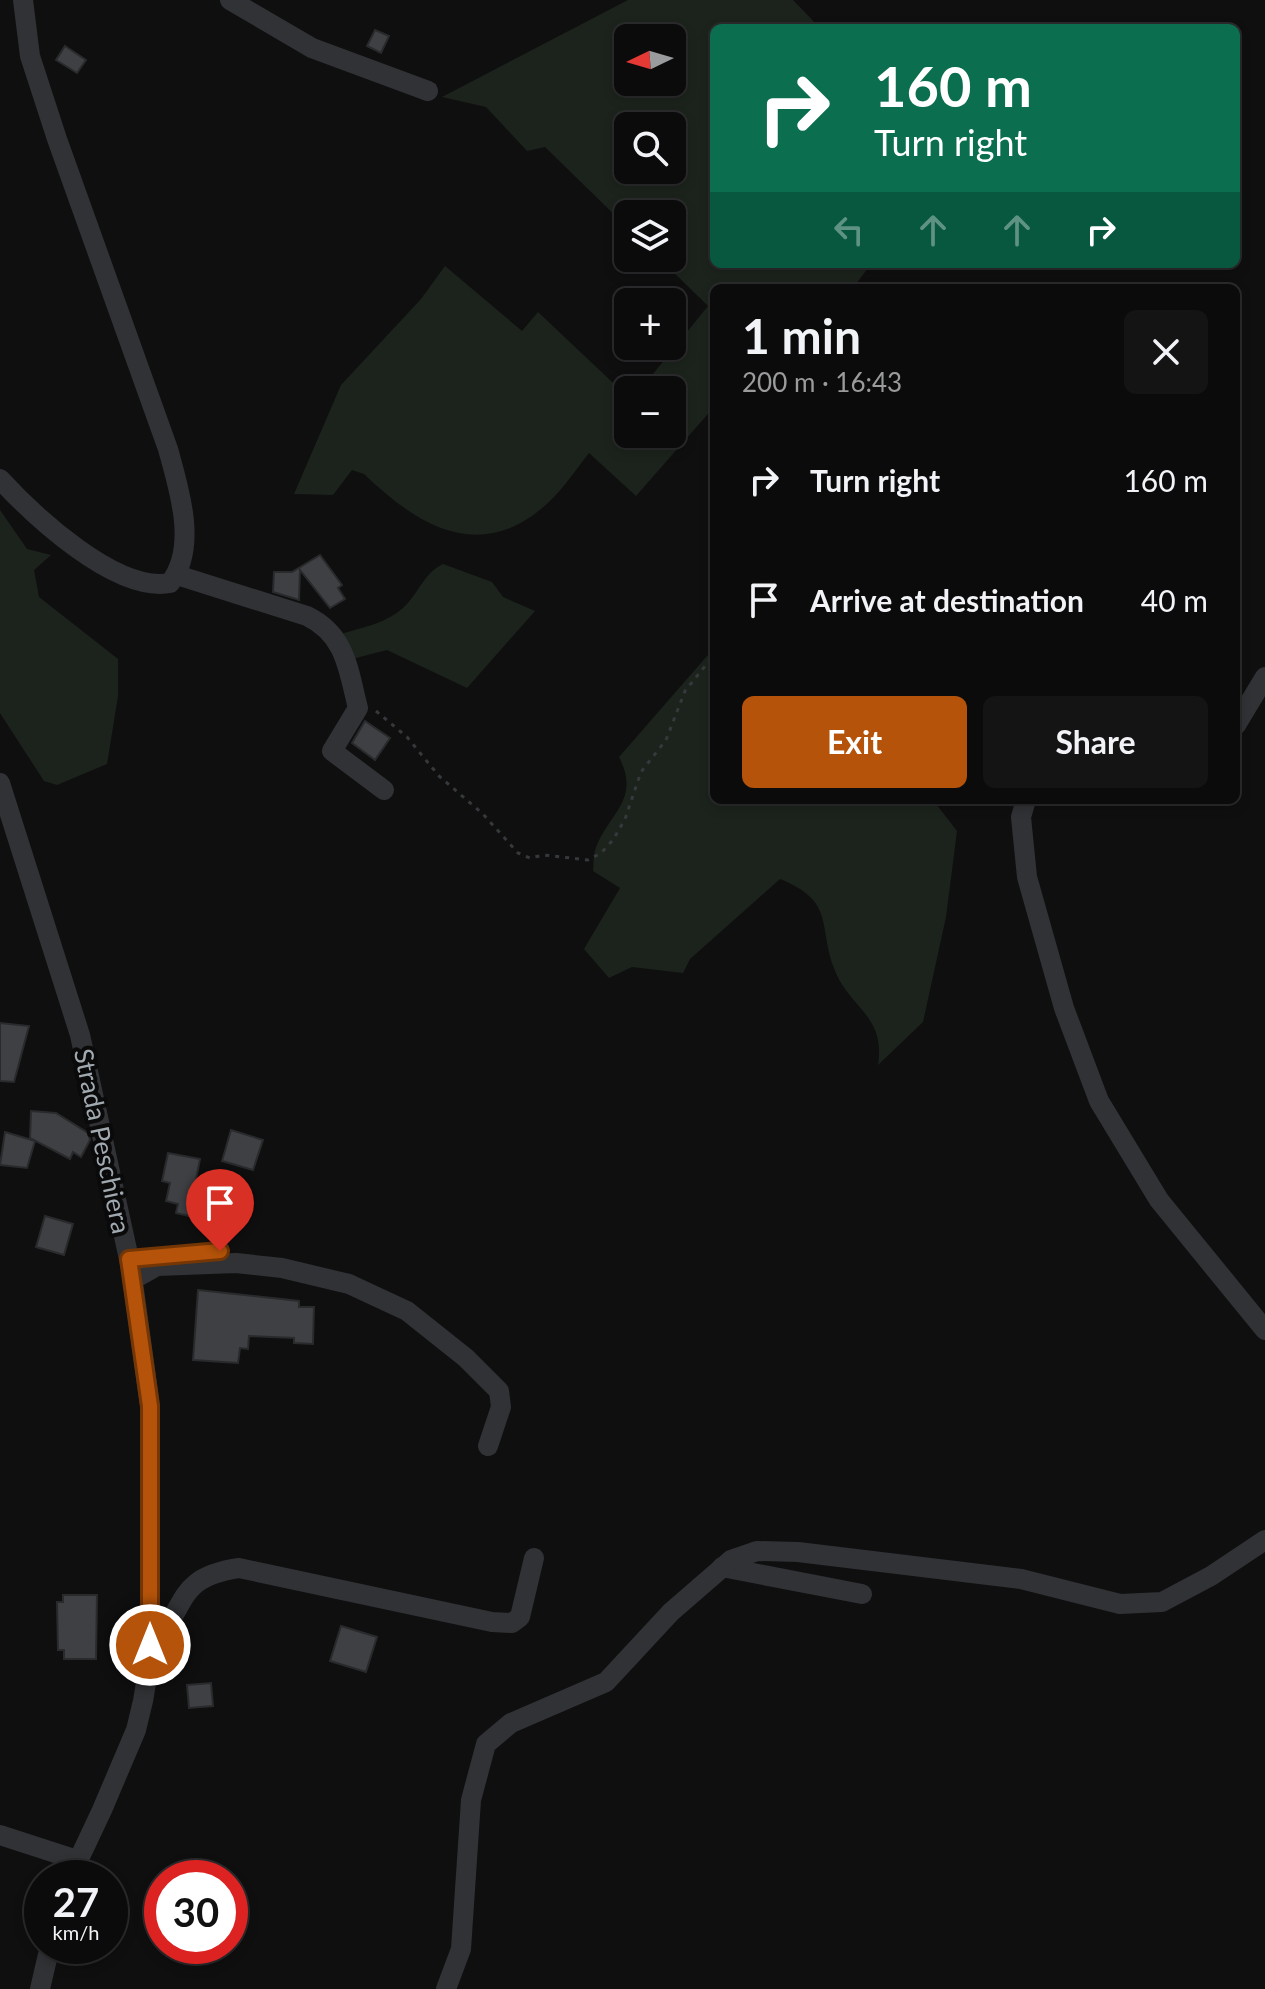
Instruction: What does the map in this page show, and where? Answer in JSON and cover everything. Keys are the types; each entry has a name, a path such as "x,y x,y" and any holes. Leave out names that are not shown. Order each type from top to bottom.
{"street":[{"path":"0,479 43,523 85,556 147,583 170,583 177,575 183,529 181,496 168,449 30,56 23,0"},
{"path":"230,0 312,48 428,91"},
{"path":"177,575 328,626 338,640 358,708 354,720 332,751 384,790"},
{"path":"1240,718 1265,677"},
{"name":"Strada Peschiera","path":"0,783 80,1035 131,1269 150,1406 150,1645 136,1730 77,1860"},
{"path":"1025,804 1021,817 1027,877 1064,1008 1099,1101 1159,1200 1265,1330"},
{"path":"131,1269 220,1251"},
{"path":"131,1269 236,1263 282,1268 349,1284 407,1311 466,1358 499,1391 501,1407 488,1446"},
{"path":"446,1989 461,1949 471,1800 486,1744 511,1723 606,1682 671,1612 722,1567 757,1551 798,1552 1021,1579 1120,1604 1162,1602 1211,1576 1265,1540"},
{"path":"150,1645 196,1581 213,1571 239,1568 492,1622 512,1623 520,1617 534,1558"},
{"path":"722,1567 862,1594"},
{"path":"0,1835 54,1860"},
{"path":"40,1989 46,1964"}],"path":[{"path":"355,693 407,737 439,776 483,814 518,853 530,858 544,855 588,860 601,853 613,840 625,819 641,772 666,740 685,691 710,660"}],"shaded area":[{"path":"628,0 793,0 816,24 710,24 710,268 868,268 856,284 710,284 710,412 686,439 686,376 651,376 664,360 686,360 686,333 708,306 673,272 686,272 686,200 614,200 614,214 545,147 527,151 486,107 442,97"},
{"path":"445,266 522,331 538,312 614,384 614,448 678,448 636,496 589,453 561,490 541,509 517,525 493,533 470,535 425,521 404,508 364,474 352,470 333,495 294,494 341,385 421,299"},
{"path":"0,510 27,549 51,555 34,570 39,597 118,659 118,696 107,764 57,785 44,781 0,713"},
{"path":"443,564 492,582 503,597 535,611 467,688 387,650 352,659 341,634 391,617"},
{"path":"710,653 710,804 936,804 957,831 946,917 923,1022 878,1065 876,1034 871,1022 840,982 817,905 797,887 780,879 690,959 683,973 632,967 609,978 584,949 620,888 593,871 597,845 625,794 627,783 619,757"}],"building":[{"path":"375,30 389,36 381,53 367,46"},
{"path":"65,46 86,60 77,73 56,60"},
{"path":"320,555 342,585 338,588 345,599 330,608 300,570 299,600 273,592 274,572 292,572"},
{"path":"365,721 390,738 375,760 352,743"},
{"path":"0,1023 29,1026 14,1082 0,1081"},
{"path":"31,1111 56,1113 88,1133 90,1140 81,1157 73,1152 70,1159 30,1138"},
{"path":"231,1130 263,1140 253,1170 222,1161"},
{"path":"5,1132 35,1141 27,1168 0,1165"},
{"path":"168,1153 200,1159 189,1216 176,1213 178,1204 166,1201 170,1183 162,1181"},
{"path":"45,1216 73,1224 64,1255 36,1247"},
{"path":"198,1290 299,1301 299,1307 314,1307 313,1344 294,1343 294,1338 249,1336 248,1349 240,1348 238,1363 193,1360"},
{"path":"63,1595 97,1595 96,1659 64,1659 64,1650 58,1650 57,1602 63,1602"},
{"path":"341,1626 377,1637 366,1672 330,1661"},
{"path":"211,1683 213,1706 189,1708 187,1685"}],"route":[{"path":"150,1645 150,1406 129,1259 220,1251"}]}
